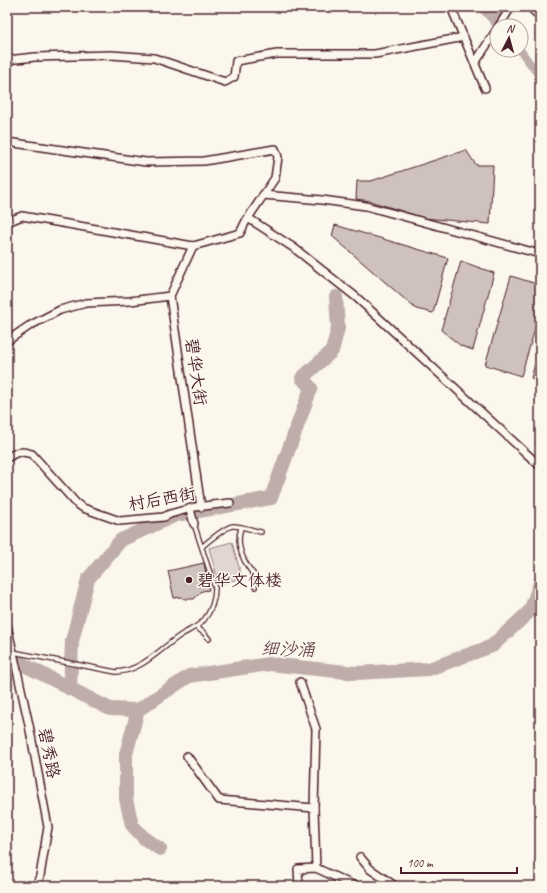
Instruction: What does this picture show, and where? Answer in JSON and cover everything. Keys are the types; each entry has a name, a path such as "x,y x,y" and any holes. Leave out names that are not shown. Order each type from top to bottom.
{"street":[{"path":"451,7 485,88"},
{"path":"504,18 511,7"},
{"path":"530,7 540,17"},
{"path":"7,60 35,57 110,55 154,58 225,82 234,77 236,61 277,54 375,54 464,37"},
{"path":"475,63 489,41"},
{"path":"7,142 146,162 204,161 275,149 278,157 275,178 248,218 240,233 193,246 22,216 7,222"},
{"path":"263,195 322,200 366,206 540,254"},
{"path":"248,218 294,248 356,297 540,466"},
{"path":"7,342 28,326 60,310 86,303 130,301 170,296 193,246"},
{"name":"碧华大街","path":"170,296 201,507"},
{"name":"村后西街","path":"7,457 10,457 16,452 22,451 32,454 76,503 83,508 120,521 164,517 190,509 230,503"},
{"path":"190,509 194,524"},
{"name":"碧秀路","path":"8,628 48,827 40,876 36,886"},
{"path":"300,682 316,729 314,808 316,868"},
{"path":"187,756 219,800 314,808"},
{"path":"360,857 370,869 395,886"},
{"path":"299,886 298,869 316,868 355,886"}],"lane":[{"path":"13,652 116,672 126,671 147,661 182,635 196,627 204,620 209,612 215,596 215,588 194,524"},
{"path":"202,547 210,540 221,534 225,529 232,526 261,532"},
{"path":"241,528 238,542 246,564 256,577 255,587"},
{"path":"196,627 209,639"}],"shaded area":[{"path":"232,542 242,578 219,584 209,548"}],"building":[{"path":"466,150 476,165 493,165 490,224 424,218 370,201 356,199 357,181 371,181"},
{"path":"335,225 448,258 433,313 416,309 332,236"},
{"path":"461,261 494,273 473,350 461,346 441,330"},
{"path":"511,276 540,285 540,312 521,376 485,365"},
{"path":"540,346 540,381 531,378"},
{"name":"碧华文体楼","path":"204,563 209,590 202,591 194,599 185,599 181,597 174,598 168,571"}],"waterway":[{"path":"485,7 495,18"},
{"path":"526,58 540,77"},
{"path":"70,689 72,641 88,579 121,540 176,515 271,498 311,388 302,378 332,351 338,328 336,297"},
{"name":"细沙涌","path":"160,849 145,839 132,825 126,799 126,754 138,710 189,676 269,664 356,673 429,669 492,646 530,611 540,583"},
{"path":"7,656 110,709 138,710"}],"place":[{"name":"碧华文体楼","path":"189,580"}]}
